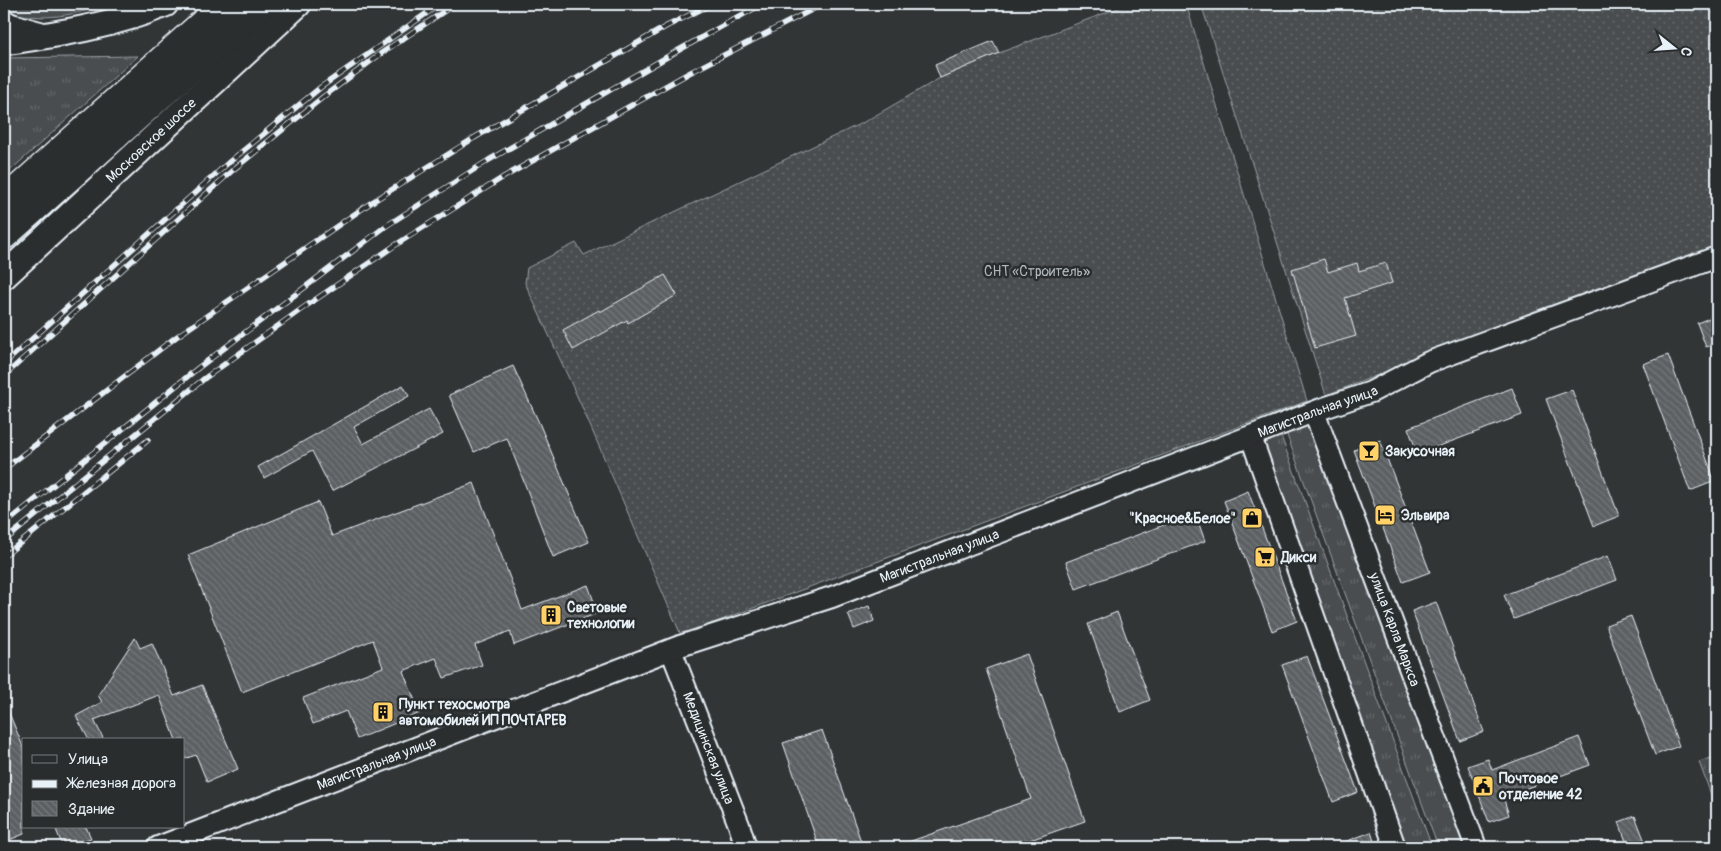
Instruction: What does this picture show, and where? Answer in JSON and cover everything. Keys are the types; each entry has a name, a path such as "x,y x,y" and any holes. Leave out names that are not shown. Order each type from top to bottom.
{"highway":[{"path":"4,202 225,4"},
{"name":"Московское шоссе","path":"4,235 262,4"}],"main road":[{"path":"4,42 51,36 122,20 165,4"},
{"name":"Московское шоссе","path":"4,276 298,4"}],"street":[{"path":"4,20 11,24 51,36"},
{"name":"Магистральная улица","path":"158,847 671,650 832,597 1314,412 1371,392 1429,362 1717,257"},
{"name":"улица Карла Маркса","path":"1314,412 1476,847"},
{"path":"1251,437 1395,847"},
{"name":"Медицинская улица","path":"671,650 746,847"}],"green space":[{"path":"4,4 112,4 71,14 46,17 4,10"},
{"name":"СНТ «Строитель»","path":"1129,4 1186,4 1307,401 681,635 582,407 525,283 527,268 576,243 584,255 864,122 940,78 999,53"},
{"path":"1201,4 1717,4 1717,245 1326,395"},
{"path":"138,56 4,176 4,58"},
{"path":"1313,416 1471,847 1438,847 1284,427"},
{"path":"1278,428 1432,847 1402,847 1252,438"},
{"path":"1717,756 1717,811 1699,762"}],"building":[{"path":"993,41 999,53 940,78 935,65"},
{"path":"1324,259 1328,272 1357,263 1359,271 1386,263 1392,283 1345,298 1356,336 1315,348 1292,269"},
{"path":"665,275 677,295 628,323 627,320 573,350 563,330 599,310 600,312"},
{"path":"1717,315 1717,343 1706,347 1697,323"},
{"path":"1668,355 1715,481 1690,491 1643,364"},
{"path":"513,366 589,542 553,557 507,438 474,452 449,395"},
{"path":"403,385 409,396 354,427 363,444 429,409 443,434 332,491 312,451 264,478 258,467"},
{"path":"1512,388 1522,415 1418,454 1408,428"},
{"path":"1572,390 1619,516 1594,526 1546,399"},
{"path":"1380,440 1430,572 1403,582 1354,450"},
{"path":"474,483 522,610 588,585 598,613 514,645 510,631 475,645 482,665 444,678 436,658 403,671 420,713 357,739 346,711 313,724 303,698 383,667 373,640 242,692 188,555 318,502 332,536"},
{"path":"1248,491 1297,621 1272,631 1224,501"},
{"path":"1195,513 1205,541 1076,589 1066,562"},
{"path":"1608,556 1617,580 1514,619 1504,595"},
{"path":"1436,602 1484,732 1460,741 1412,611"},
{"path":"869,606 874,621 854,629 848,614"},
{"path":"1117,612 1150,700 1120,712 1088,624"},
{"path":"1631,616 1679,746 1655,755 1606,625"},
{"path":"135,638 140,648 152,643 174,696 202,685 238,769 207,782 196,755 185,759 185,738 175,738 159,695 94,720 103,738 88,738 76,716 102,702 98,695"},
{"path":"1027,654 1085,821 1010,847 897,847 1031,799 986,669"},
{"path":"1307,656 1358,792 1333,802 1282,665"},
{"path":"4,701 22,744 22,828 24,828 24,834 4,842"},
{"path":"822,730 863,847 819,847 783,743"},
{"path":"1579,737 1590,765 1503,797 1509,815 1489,822 1468,766 1488,759 1492,770"},
{"path":"1635,816 1647,847 1628,847 1619,822"},
{"path":"55,828 86,828 91,838 63,847"},
{"path":"1371,832 1376,847 1334,847 1334,846"}],"railway":[{"path":"4,364 228,163 321,87 440,4"},
{"path":"4,376 234,169 323,97 383,52 455,4"},
{"path":"4,469 176,337 372,202 474,138 667,26 712,4"},
{"path":"4,525 198,368 386,226 489,160 762,4"},
{"path":"4,541 205,378 397,244 502,178 689,73 823,4"},
{"path":"4,556 148,440"}],"place":[{"name":"Закусочная","path":"1369,451"},
{"name":"Эльвира","path":"1385,515"},
{"name":"\"Красное&Белое\"","path":"1252,518"},
{"name":"Дикси","path":"1265,557"},
{"name":"Световые технологии","path":"551,615"},
{"name":"Пункт техосмотра автомобилей ИП ПОЧТАРЕВ","path":"383,712"},
{"name":"Почтовое отделение 42","path":"1483,786"}]}
